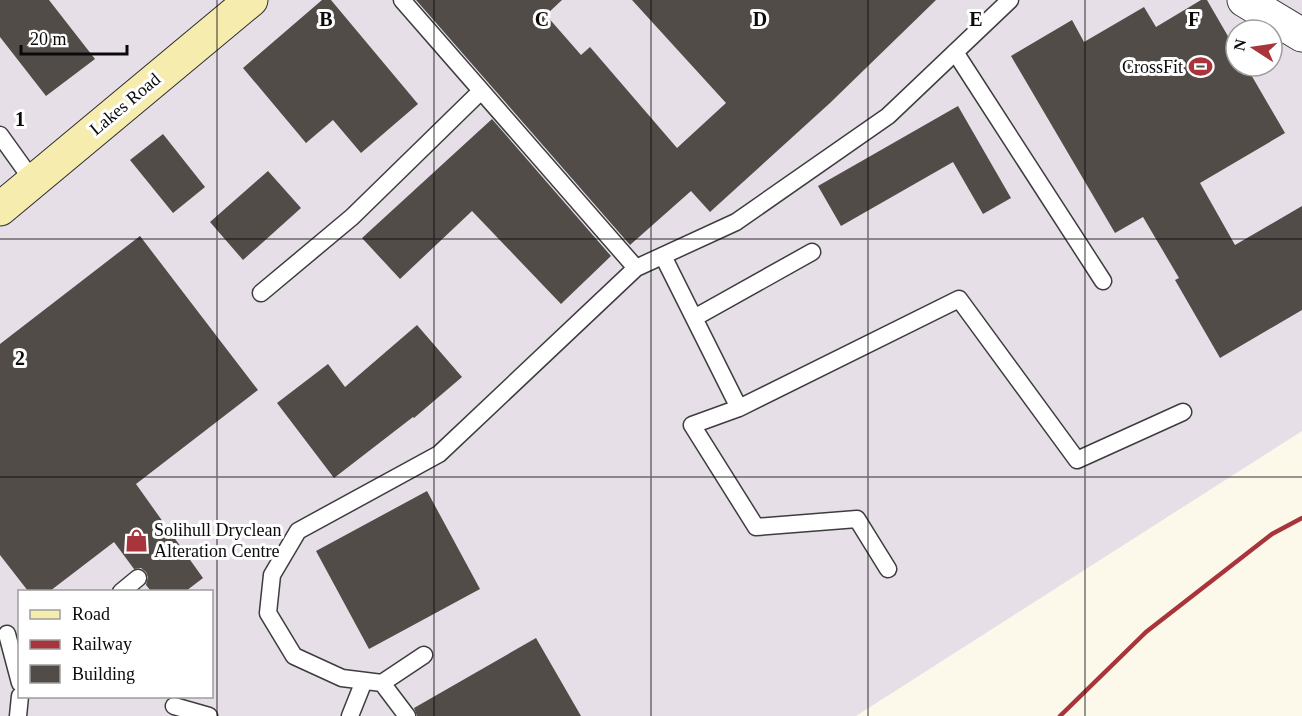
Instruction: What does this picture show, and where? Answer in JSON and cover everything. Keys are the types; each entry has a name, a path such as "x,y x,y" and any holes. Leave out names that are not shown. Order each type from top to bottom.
{"main road":[{"name":"Lakes Road","path":"0,209 251,0"}],"street":[{"path":"1244,0 1302,34"}],"lane":[{"path":"402,0 636,268"},
{"path":"424,655 382,683 342,678 294,656 268,613 272,575 298,531 439,454 636,268 736,222 888,116 1010,0"},
{"path":"955,52 1103,281"},
{"path":"261,293 352,217 481,91"},
{"path":"0,135 33,181"},
{"path":"694,318 812,252"},
{"path":"663,256 739,408"},
{"path":"888,569 857,519 756,527 692,425 739,408 959,299 1077,460 1183,412"},
{"path":"122,590 138,578"},
{"path":"9,632 18,674"},
{"path":"350,716 364,681"},
{"path":"382,683 407,716"},
{"path":"18,716 20,698"},
{"path":"174,706 209,716"}],"shaded area":[{"path":"0,0 1302,0 1302,431 856,716 0,716"}],"building":[{"path":"0,0 49,0 95,59 46,96 0,37"},
{"path":"322,0 331,0 418,104 361,153 333,120 306,143 243,68"},
{"path":"416,0 562,0 546,15 581,55 590,47 677,148 726,103 632,0 936,0 830,103 710,212 691,191 630,245"},
{"path":"1201,0 1207,0 1224,29 1224,78 1253,78 1285,133 1200,183 1235,245 1302,206 1302,310 1220,358 1175,280 1179,278 1143,217 1115,233 1011,56 1072,20 1084,42 1144,7 1156,27"},
{"path":"958,106 1011,198 983,214 953,162 841,226 818,186"},
{"path":"492,119 611,256 561,304 472,211 400,279 362,238"},
{"path":"163,134 205,187 173,213 130,160"},
{"path":"268,171 301,208 243,260 210,222"},
{"path":"140,236 258,390 136,484 203,578 187,590 150,590 146,585 148,577 146,572 141,568 134,569 114,542 51,590 27,590 0,555 0,344"},
{"path":"417,325 462,377 414,418 334,478 277,403 328,364 345,387"},
{"path":"427,491 480,589 369,649 316,551"},
{"path":"536,638 581,716 417,716 414,708"}],"railway":[{"path":"1060,716 1146,632 1272,534 1302,518"}],"place":[{"name":"CrossFit","path":"1201,67"},
{"name":"Solihull Dryclean Alteration Centre","path":"136,540"}]}
